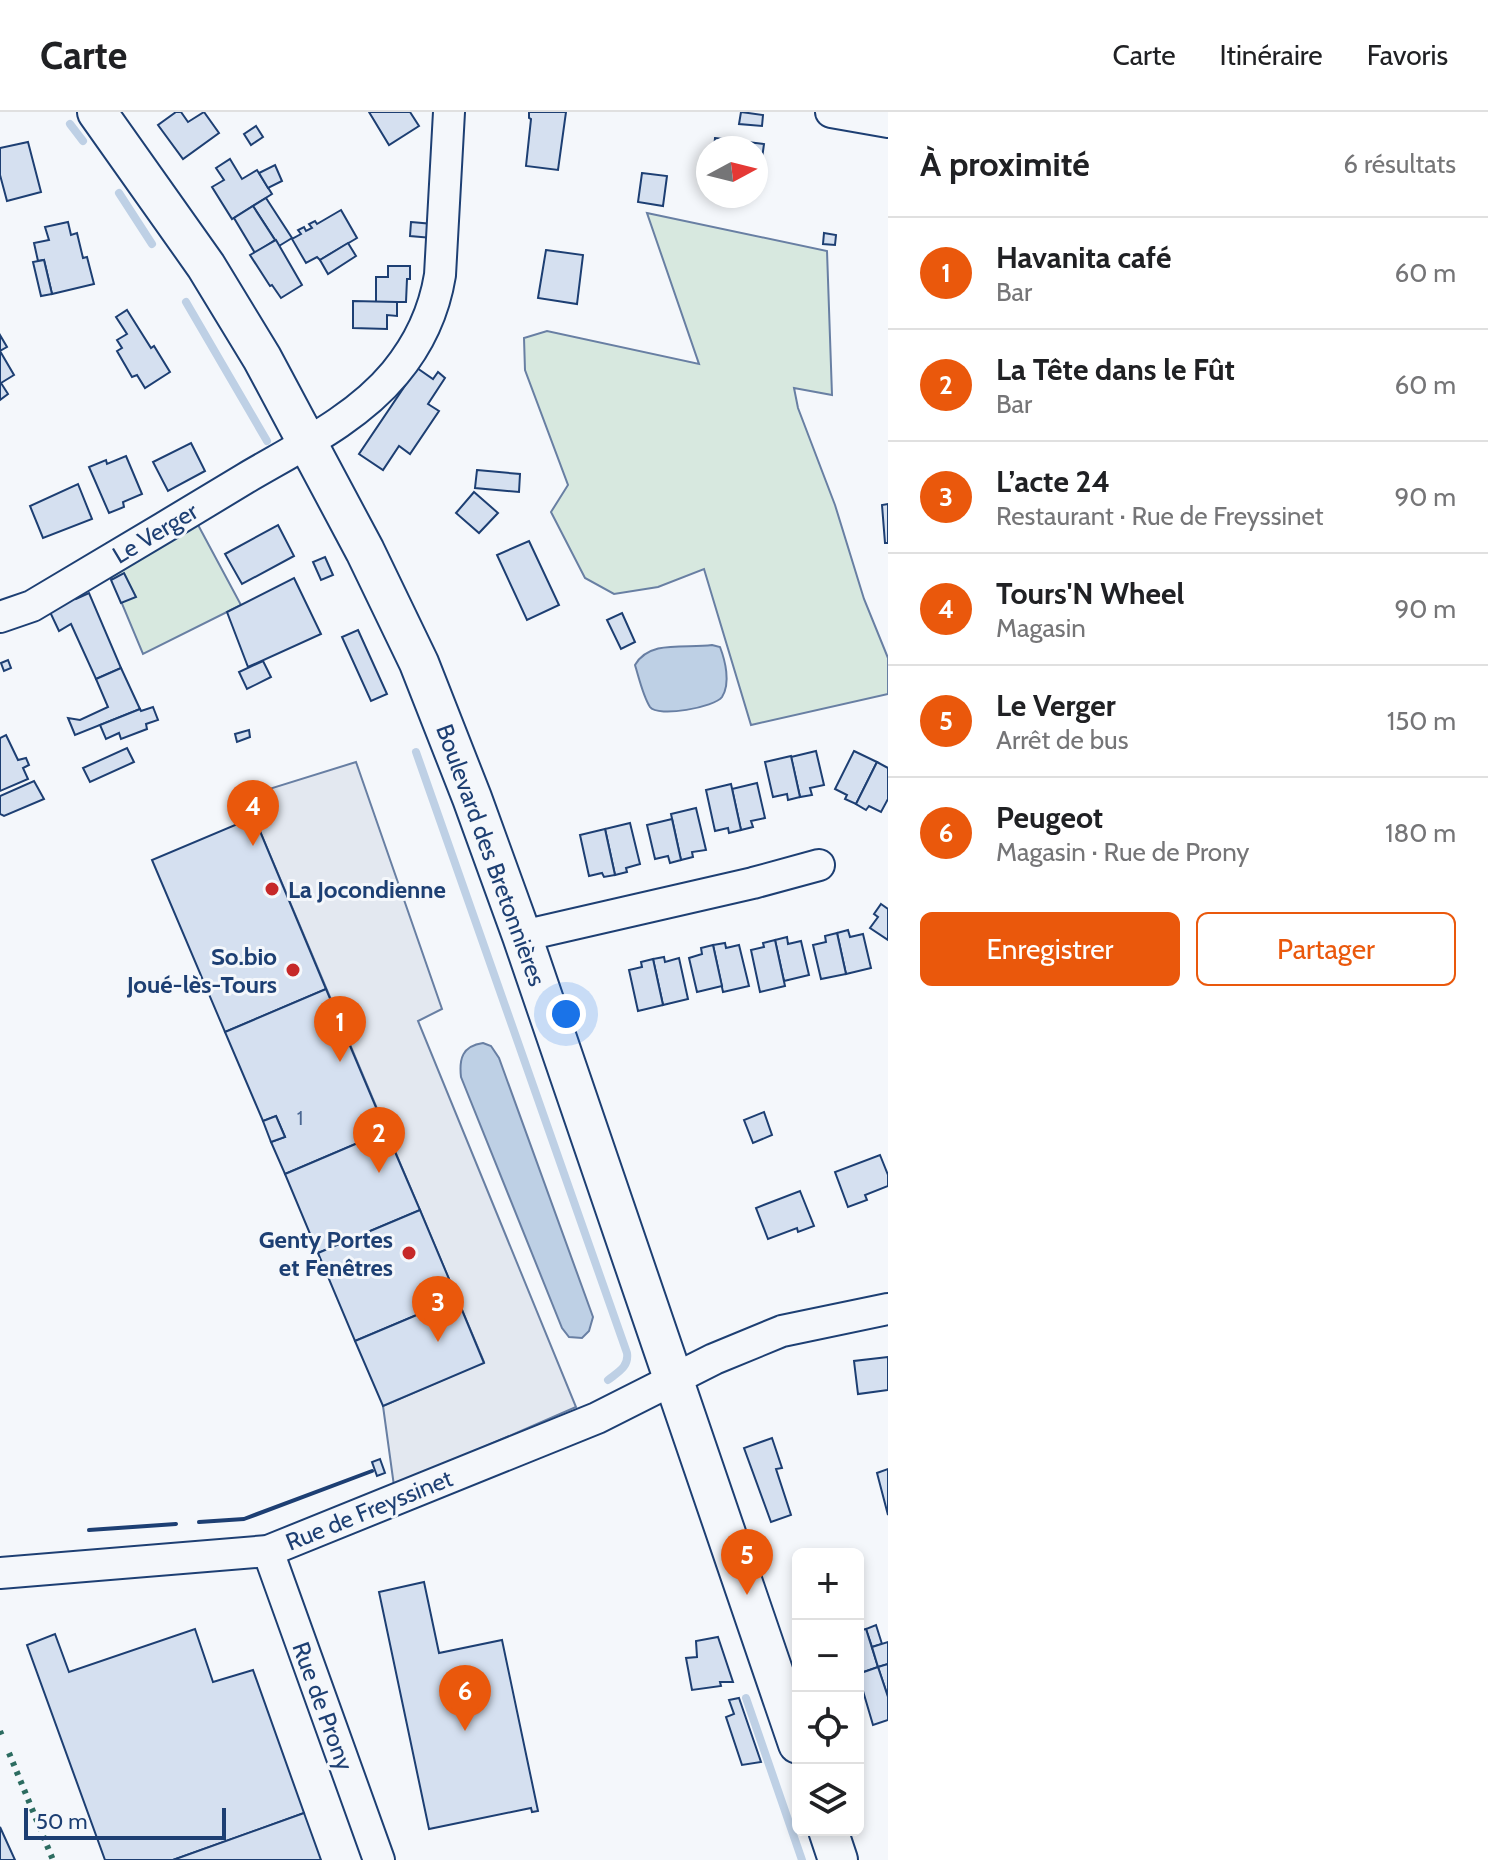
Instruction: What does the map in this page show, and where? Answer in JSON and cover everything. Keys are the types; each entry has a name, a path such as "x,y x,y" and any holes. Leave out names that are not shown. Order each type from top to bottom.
{"main road":[{"name":"Boulevard des Bretonnières","path":"97,112 206,266 262,358 365,551 419,663 522,936 792,1727"},
{"path":"830,1836 838,1860"}],"street":[{"name":"Le Verger","path":"0,617 32,606 308,442 380,389 418,340 430,318 440,275 449,112"},
{"path":"831,112 888,122"},
{"path":"522,936 819,865"},
{"name":"Rue de Freyssinet","path":"0,1573 268,1551 597,1418 714,1359 782,1331 888,1309"},
{"name":"Rue de Prony","path":"268,1551 379,1860"}],"shaded area":[{"path":"647,213 827,251 832,395 794,388 798,408 835,505 864,599 888,658 888,694 751,725 704,569 658,587 614,594 585,578 551,512 568,485 525,370 524,338 547,331 699,364"},
{"path":"197,523 241,605 143,654 110,575"},
{"path":"356,762 442,1009 418,1021 576,1407 394,1486 383,1406 484,1362 254,817 253,794"}],"water":[{"path":"720,647 725,665 727,678 722,697 686,710 664,711 650,707 635,665 642,657 659,648"},
{"path":"483,1043 491,1046 499,1058 593,1317 589,1331 582,1338 569,1337 562,1328 461,1077 463,1054 470,1047"}],"building":[{"path":"176,112 181,112 188,122 204,112 219,133 183,159 158,125"},
{"path":"369,112 410,112 419,126 389,145"},
{"path":"529,112 566,112 558,170 526,166"},
{"path":"741,112 763,115 762,126 739,124"},
{"path":"256,126 263,137 251,145 244,134"},
{"path":"28,142 41,192 7,201 0,175 0,148"},
{"path":"230,159 242,179 257,170 272,194 232,219 212,187 224,180 216,168"},
{"path":"275,165 282,181 268,188 259,173"},
{"path":"642,173 667,176 663,206 638,202"},
{"path":"266,198 292,238 279,246 253,206"},
{"path":"253,206 275,240 255,253 234,218"},
{"path":"341,210 357,238 320,260 317,257 306,263 292,239 301,234 298,230 304,227 306,231 312,228 309,224 315,221 317,224"},
{"path":"68,222 71,235 77,233 94,284 52,294 44,260 38,261 34,243 49,240 45,227"},
{"path":"411,222 433,224 432,238 410,236"},
{"path":"824,233 836,235 835,245 823,244"},
{"path":"276,240 302,285 281,298 250,255"},
{"path":"348,243 356,256 328,274 320,260"},
{"path":"546,250 583,255 577,304 538,298"},
{"path":"44,260 52,294 41,296 33,262"},
{"path":"388,266 410,266 406,302 376,302 376,277 388,277"},
{"path":"353,301 397,302 397,316 387,315 387,329 353,328"},
{"path":"127,310 170,372 145,388 137,375 132,377 117,351 122,348 117,340 127,334 116,317"},
{"path":"0,335 7,347 0,351"},
{"path":"0,351 14,375 1,383 8,394 0,400"},
{"path":"417,368 433,379 438,372 445,378 428,404 439,411 410,454 399,446 383,470 359,454"},
{"path":"191,443 205,471 168,491 153,462"},
{"path":"126,456 142,494 123,502 124,507 109,513 89,467"},
{"path":"477,470 520,474 519,492 475,488"},
{"path":"78,484 92,519 43,538 30,506"},
{"path":"474,492 498,513 479,533 456,513"},
{"path":"888,504 888,543 885,543 882,505"},
{"path":"278,525 294,556 242,584 225,554"},
{"path":"529,541 559,605 527,620 497,555"},
{"path":"325,557 333,575 321,580 313,562"},
{"path":"124,573 136,597 121,603 111,580"},
{"path":"294,578 321,634 248,667 227,612"},
{"path":"71,591 76,599 89,593 121,668 96,679 71,624 59,631 50,612"},
{"path":"622,613 635,642 621,649 607,620"},
{"path":"358,630 387,694 371,701 342,637"},
{"path":"8,660 11,668 4,671 1,663"},
{"path":"263,661 271,677 247,689 239,672"},
{"path":"121,668 140,709 75,735 68,718 80,720 108,707 96,679"},
{"path":"153,707 158,720 146,724 147,729 121,739 119,733 106,739 100,725"},
{"path":"249,730 250,737 237,742 235,734"},
{"path":"6,735 18,760 26,758 29,765 23,768 28,779 0,791 0,738"},
{"path":"127,748 134,762 90,782 83,768"},
{"path":"816,751 824,785 810,788 812,795 800,797 791,757"},
{"path":"854,751 877,762 856,804 835,789"},
{"path":"791,756 800,797 788,800 787,794 773,797 765,762"},
{"path":"877,762 888,768 888,799 881,812 869,806 866,810 856,804"},
{"path":"34,781 44,799 4,816 0,814 0,796"},
{"path":"757,783 765,818 751,821 753,827 741,830 732,789"},
{"path":"731,784 741,830 729,833 728,828 715,831 706,790"},
{"path":"696,808 706,850 692,852 693,857 681,860 671,814"},
{"path":"254,817 326,989 225,1032 152,860"},
{"path":"672,819 681,860 670,863 668,856 655,859 647,825"},
{"path":"630,823 640,864 615,875 605,829"},
{"path":"605,829 615,875 604,877 602,873 589,876 580,835"},
{"path":"881,904 888,909 888,940 870,928 878,917 874,914"},
{"path":"848,930 850,937 863,934 871,968 846,974 837,933"},
{"path":"837,933 846,974 821,979 813,945 826,942 825,936"},
{"path":"787,937 788,944 801,941 809,975 784,981 775,940"},
{"path":"775,940 785,986 760,992 751,950"},
{"path":"725,943 726,948 739,945 749,986 723,992 713,945"},
{"path":"713,945 722,986 697,992 689,958 702,954 701,948"},
{"path":"664,957 665,962 679,958 688,999 663,1005 653,959"},
{"path":"653,959 663,1005 638,1011 629,970 642,967 641,962"},
{"path":"326,989 386,1131 285,1174 271,1142 285,1137 276,1116 263,1121 225,1032"},
{"path":"764,1112 772,1135 753,1143 744,1120"},
{"path":"276,1116 285,1137 271,1142 263,1121"},
{"path":"386,1131 420,1210 318,1253 285,1174"},
{"path":"880,1155 888,1175 888,1186 865,1195 867,1200 848,1207 835,1172"},
{"path":"800,1191 814,1226 798,1232 797,1228 768,1239 756,1208"},
{"path":"420,1210 457,1298 355,1341 318,1253"},
{"path":"457,1298 484,1363 383,1406 355,1341"},
{"path":"888,1357 888,1390 858,1394 854,1361"},
{"path":"772,1438 782,1468 776,1469 791,1515 771,1522 744,1448"},
{"path":"380,1459 385,1473 377,1476 372,1462"},
{"path":"888,1469 888,1515 877,1473"},
{"path":"424,1582 439,1653 502,1640 538,1811 532,1812 531,1808 429,1829 379,1592"},
{"path":"876,1625 882,1644 872,1647 866,1629"},
{"path":"195,1629 213,1682 253,1670 304,1813 173,1860 105,1860 27,1645 55,1634 69,1672"},
{"path":"864,1630 878,1667 864,1672"},
{"path":"718,1637 733,1682 720,1682 721,1686 692,1690 686,1658 697,1657 696,1641"},
{"path":"888,1642 888,1664 878,1667 872,1647"},
{"path":"888,1664 888,1697 878,1667"},
{"path":"878,1667 888,1697 888,1720 873,1725 864,1694 864,1672"},
{"path":"739,1698 761,1762 742,1765 726,1717 734,1714 729,1700"},
{"path":"304,1813 321,1860 173,1860"},
{"path":"0,1827 15,1860 0,1860"}],"waterway":[{"path":"70,124 83,141"},
{"path":"119,193 152,244"},
{"path":"186,302 267,441"},
{"path":"416,752 627,1353 625,1366 608,1380"},
{"path":"746,1698 802,1860"}],"hedge":[{"path":"0,1731 2,1736"},
{"path":"9,1753 53,1860"}],"wall":[{"path":"199,1522 244,1519 372,1471"},
{"path":"89,1530 176,1524"}],"place":[{"name":"Tours'N Wheel","path":"253,846"},
{"name":"La Jocondienne","path":"272,889"},
{"name":"So.bio Joué-lès-Tours","path":"293,970"},
{"name":"Havanita café","path":"340,1062"},
{"name":"La Tête dans le Fût","path":"379,1173"},
{"name":"Genty Portes et Fenêtres","path":"409,1253"},
{"name":"L’acte 24","path":"438,1342"},
{"name":"Le Verger","path":"747,1595"},
{"name":"Peugeot","path":"465,1731"}]}
